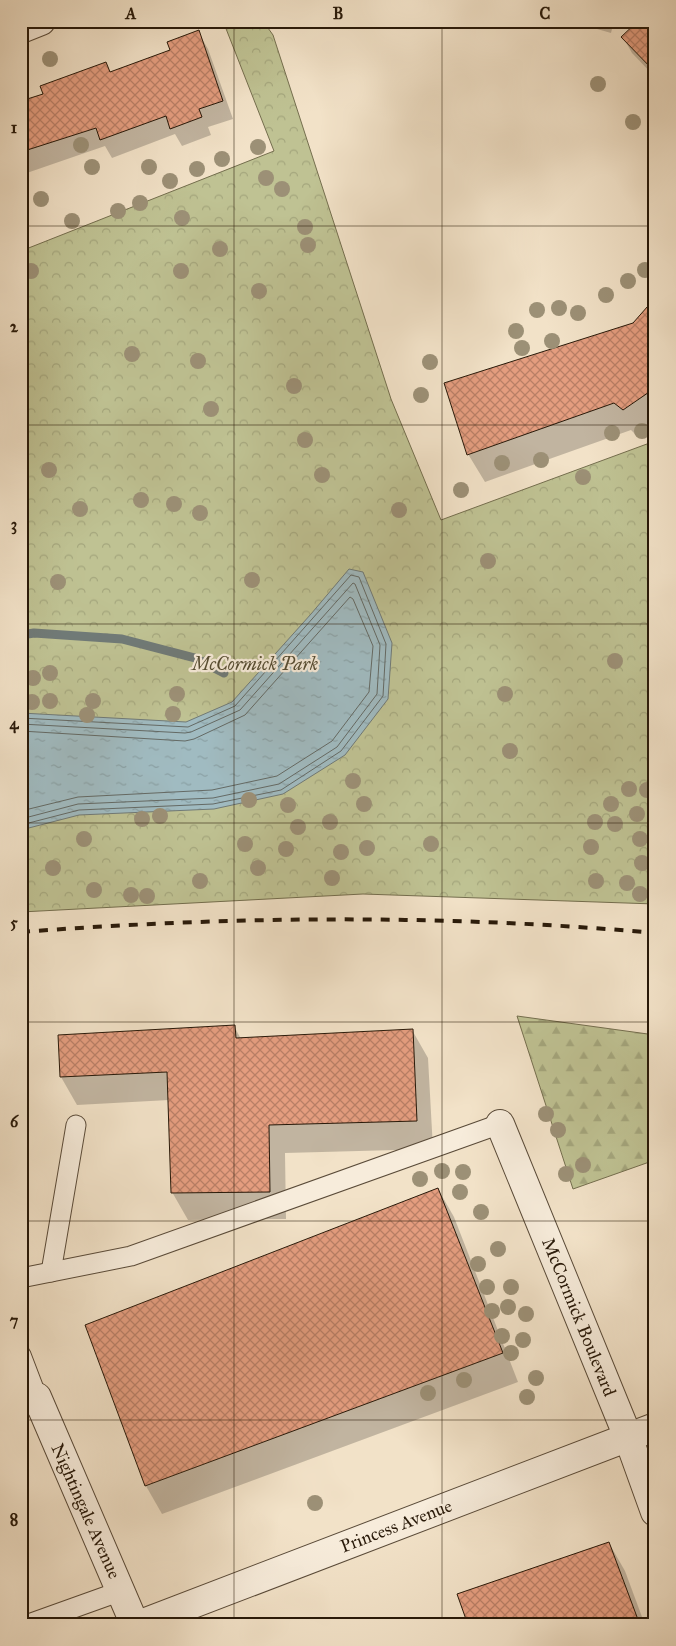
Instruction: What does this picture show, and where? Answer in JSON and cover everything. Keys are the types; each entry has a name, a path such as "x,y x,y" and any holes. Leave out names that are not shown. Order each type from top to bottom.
{"street":[{"path":"21,29 41,21"},
{"name":"McCormick Boulevard","path":"500,1124 628,1437 655,1512"},
{"name":"Nightingale Avenue","path":"29,1400 136,1625"},
{"name":"Princess Avenue","path":"136,1625 655,1427"}],"lane":[{"path":"21,1278 131,1256 500,1124"},
{"path":"51,1272 76,1125"},
{"path":"21,1354 29,1400"},
{"path":"26,1625 121,1591"}],"green space":[{"name":"McCormick Park","path":"223,21 263,21 273,35 391,399 441,520 655,441 655,904 363,894 21,912 21,251 274,151"},
{"path":"517,1016 655,1035 655,1160 573,1189"}],"water":[{"path":"349,569 363,572 392,643 388,699 345,755 283,794 214,809 79,815 21,830 21,713 186,722 232,702"}],"building":[{"path":"638,21 655,21 655,72 621,37"},
{"path":"199,30 223,101 199,109 202,117 170,129 166,116 100,140 96,128 21,152 21,101 43,94 40,86 106,62 110,72 170,50 167,42"},
{"path":"655,298 655,388 623,410 614,403 467,455 444,383 633,323"},
{"path":"235,1025 236,1038 413,1029 417,1121 269,1125 270,1192 171,1193 167,1072 60,1077 58,1035"},
{"path":"438,1188 503,1353 145,1486 85,1325"},
{"path":"609,1542 640,1625 468,1625 457,1594"}],"waterway":[{"path":"21,635 34,633 122,639 195,658 224,673"}],"railway":[{"path":"21,932 179,923 338,919 497,923 655,933"}]}
